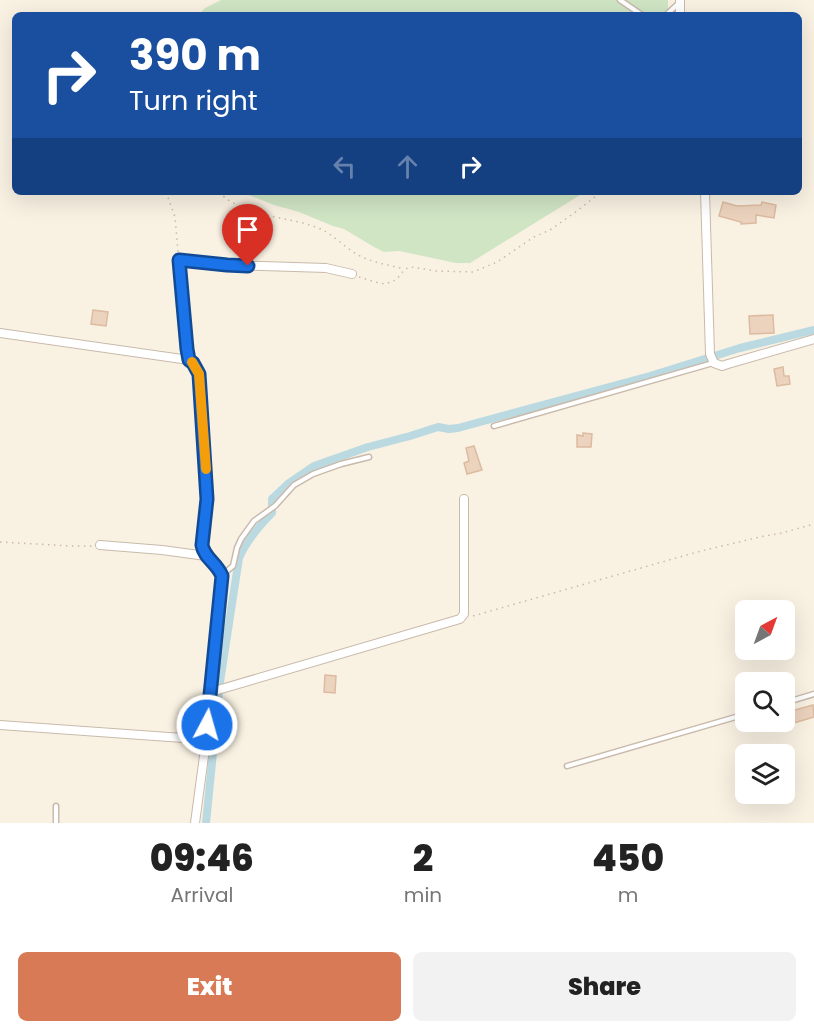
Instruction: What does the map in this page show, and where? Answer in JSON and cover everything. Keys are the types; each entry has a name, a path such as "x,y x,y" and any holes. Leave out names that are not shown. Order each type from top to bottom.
{"street":[{"path":"705,195 712,359 722,366 814,339"},
{"path":"189,360 184,329 179,260 227,265 326,268 352,274"},
{"path":"0,333 189,360 199,374 207,499 202,545 203,550 217,565 222,576 206,741 195,823"},
{"path":"211,692 460,619 464,615 464,499"},
{"path":"100,545 207,556"},
{"path":"0,725 206,741"}],"lane":[{"path":"620,0 638,12"},
{"path":"669,12 680,1"},
{"path":"494,426 712,359"},
{"path":"222,576 234,566 237,548 254,521 274,506 294,485 314,474 369,457"},
{"path":"795,700 814,694"},
{"path":"567,766 735,717"},
{"path":"56,823 57,806"}],"path":[{"path":"167,195 175,217 179,260"},
{"path":"222,195 240,207 314,226 338,239 360,256 382,264 405,269 411,267 436,271 473,272 497,262 534,237 550,230 597,195"},
{"path":"352,274 385,284 396,280 405,269"},
{"path":"460,619 697,552 814,524"},
{"path":"0,542 71,546 100,545"}],"green space":[{"path":"221,0 668,0 668,12 201,12"},
{"path":"249,195 580,195 470,263 456,263 399,251 384,252 344,229"}],"building":[{"path":"723,202 737,206 761,205 762,202 776,205 774,218 756,215 756,223 741,224 741,222 719,216"},
{"path":"93,310 108,312 106,326 91,324"},
{"path":"773,315 774,333 750,334 749,316"},
{"path":"783,367 784,376 789,376 790,384 777,386 774,369"},
{"path":"583,433 592,434 591,447 577,447 577,435 583,436"},
{"path":"474,446 482,470 467,474 464,463 469,461 466,448"},
{"path":"325,675 336,676 335,693 324,692"},
{"path":"813,705 814,717 795,723 795,710"}],"waterway":[{"path":"206,823 220,682 239,558 253,534 272,513 272,499 289,483 314,466 368,447 438,427 458,428 650,376 740,348 814,330"}],"slow traffic":[{"path":"192,362 199,374 206,469"}],"route":[{"path":"207,725 222,576 217,565 203,550 202,545 207,499 199,374 197,368 189,360 187,349 179,260 248,266"}]}
